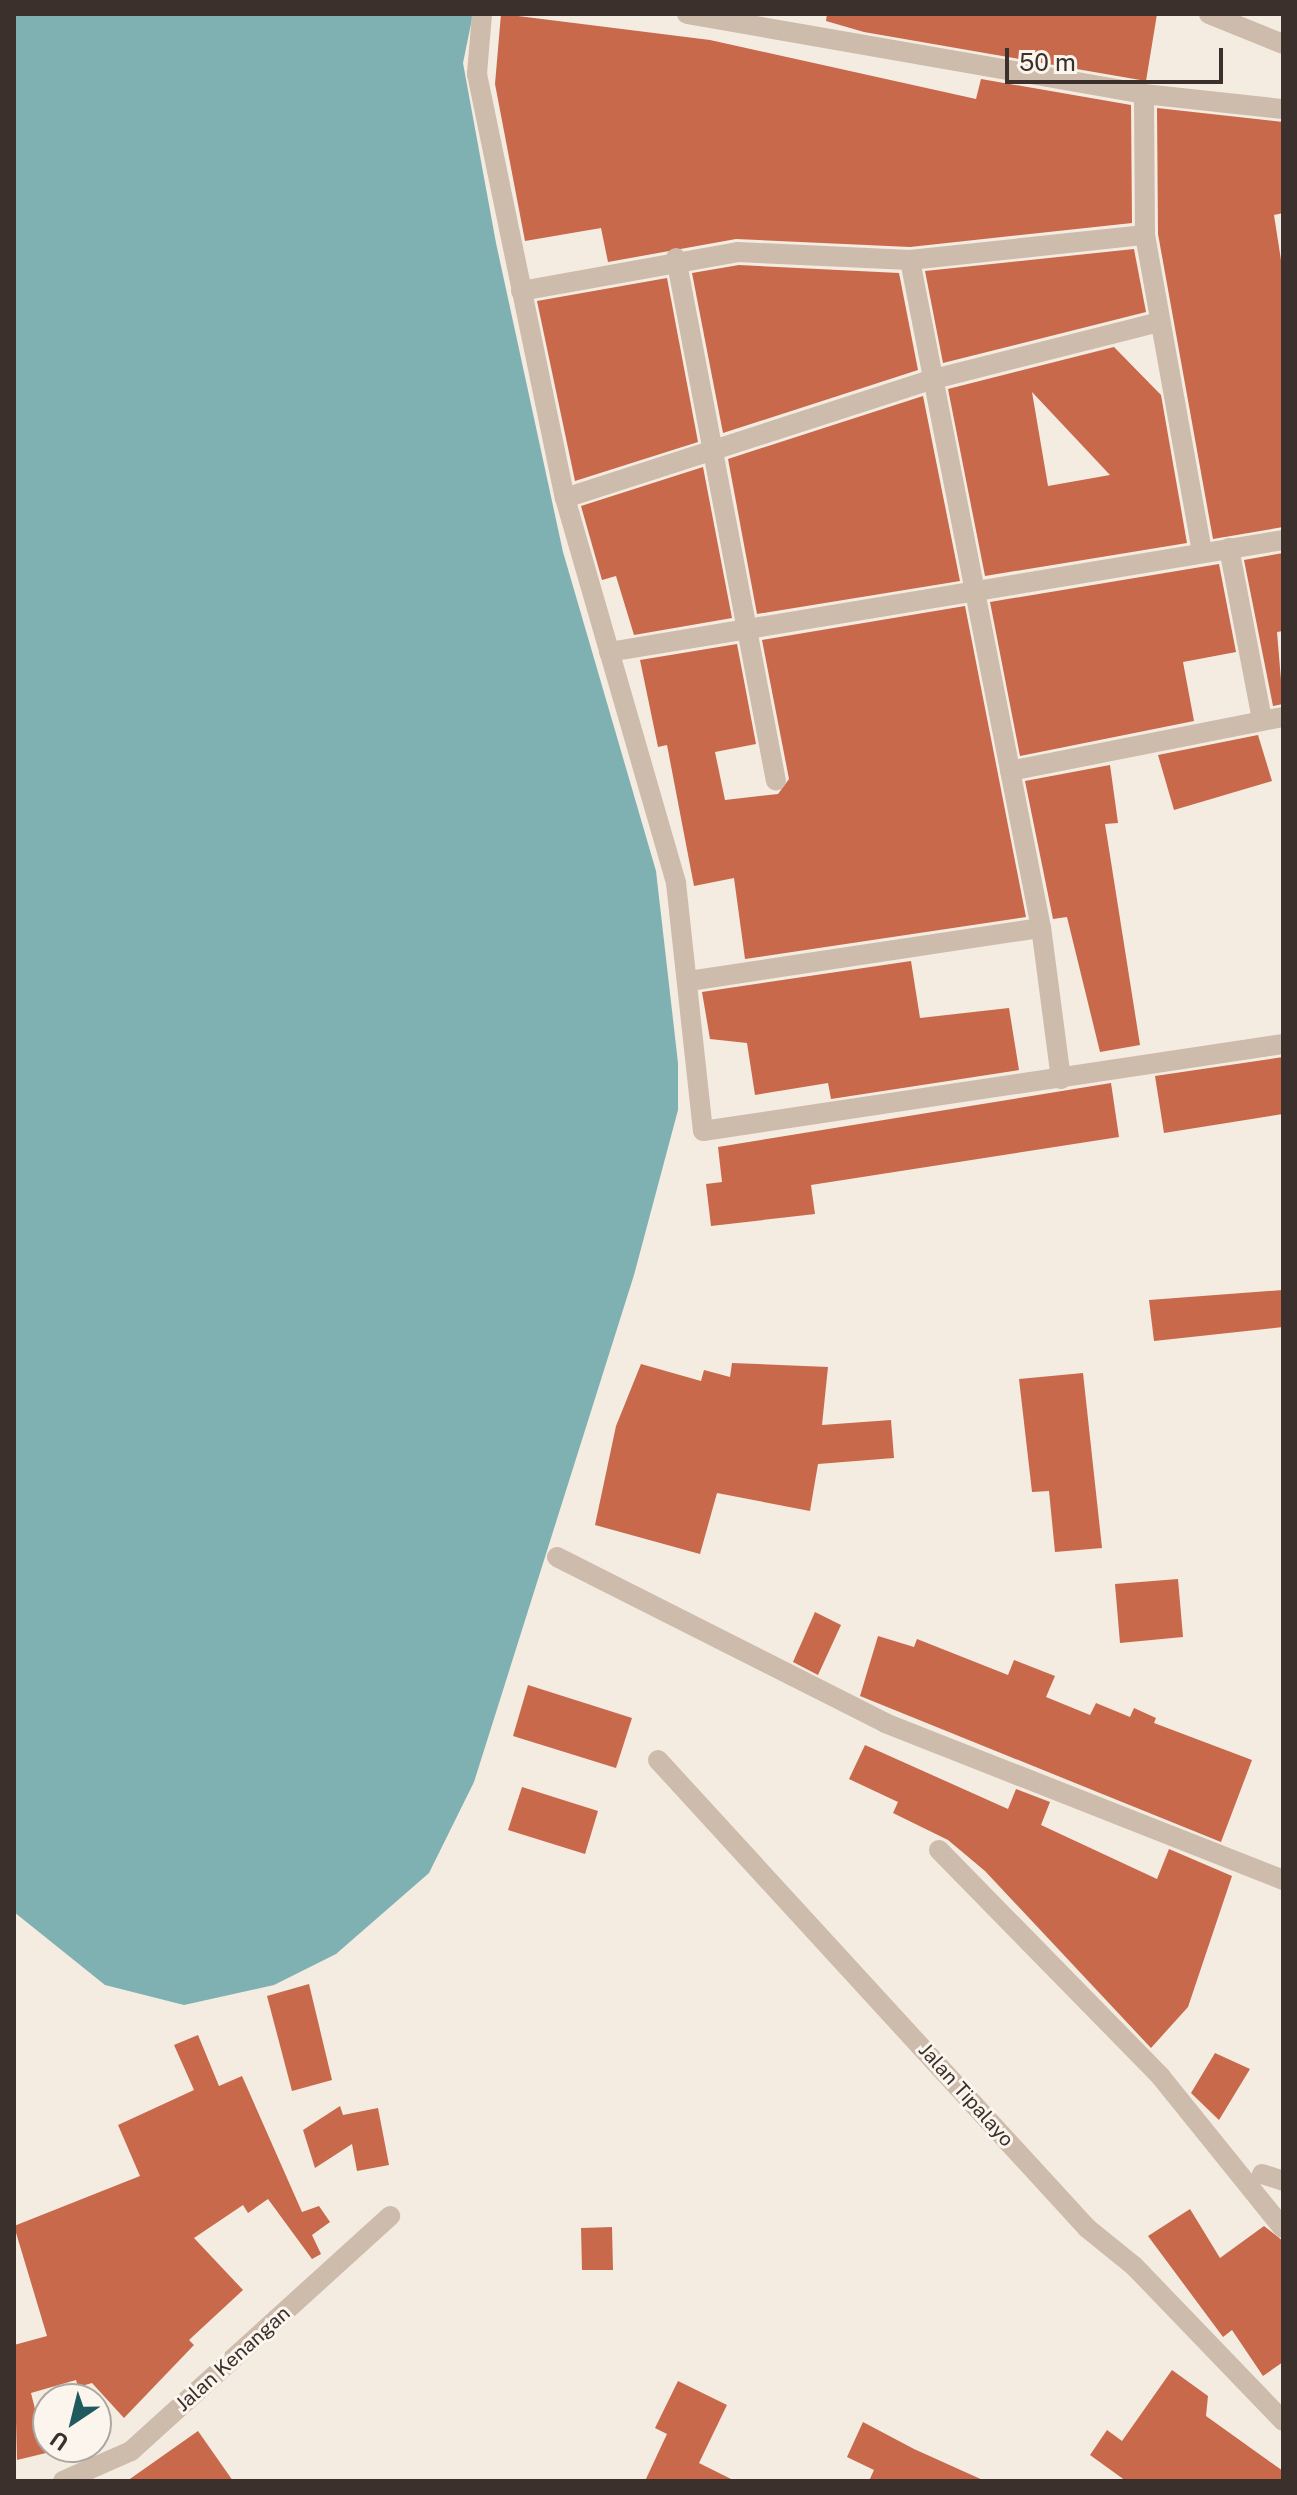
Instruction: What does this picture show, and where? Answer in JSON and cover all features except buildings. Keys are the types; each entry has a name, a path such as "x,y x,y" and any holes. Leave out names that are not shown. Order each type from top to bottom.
{"street":[{"path":"482,14 477,74 565,498 666,836 689,981 703,1131 1283,1044"},
{"path":"687,14 1144,94 1283,109"},
{"path":"1209,14 1283,44"},
{"path":"1144,94 1145,235 1202,553"},
{"path":"521,291 676,258 738,252 910,260 1145,235"},
{"path":"676,258 776,781"},
{"path":"910,260 1041,928 1061,1079"},
{"path":"565,498 934,379 1159,322"},
{"path":"609,652 1283,540"},
{"path":"1010,771 1273,718 1229,548"},
{"path":"689,981 1041,928"},
{"path":"557,1557 885,1723 1283,1880"},
{"name":"Jalan Tipalayo","path":"658,1760 1087,2228 1134,2266 1283,2421"},
{"path":"939,1850 1161,2077 1283,2228"},
{"path":"1262,2174 1283,2181"},
{"name":"Jalan Kenangan","path":"63,2481 131,2451 390,2216"}],"water":[{"path":"14,14 473,14 463,63 496,243 563,552 656,871 678,1063 678,1110 634,1275 474,1782 429,1873 336,1954 274,1985 184,2005 105,1985 14,1912"}]}
